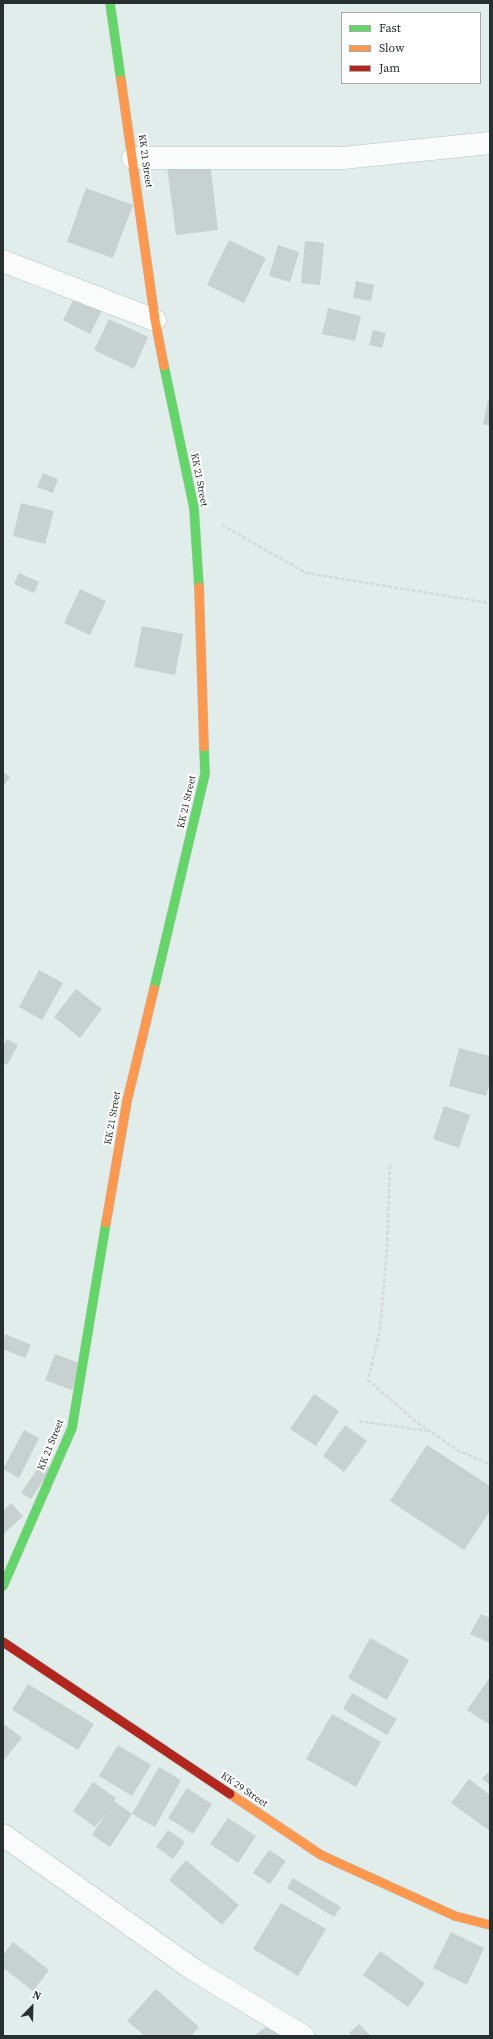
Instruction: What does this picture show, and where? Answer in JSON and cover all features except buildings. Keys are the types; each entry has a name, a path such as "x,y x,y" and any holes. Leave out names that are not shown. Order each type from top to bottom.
{"street":[{"name":"KK 21 Street","path":"3,1586 72,1428 127,1101 205,774 200,602 194,508 155,320 110,3"},
{"path":"133,158 343,158 490,144"},
{"path":"3,261 155,320"},
{"name":"KK 29 Street","path":"3,1642 321,1855 455,1916 490,1925"},
{"path":"3,1835 194,1970 303,2036"}],"path":[{"path":"194,508 306,573 490,603"},
{"path":"390,1165 387,1247 380,1329 368,1380 415,1421 459,1451 490,1464"},
{"path":"359,1420 430,1431"}],"traffic: fast":[{"path":"110,3 121,80"},
{"path":"164,366 194,508 199,587"},
{"path":"154,989 205,774 204,747"},
{"path":"3,1586 72,1428 106,1223"}],"traffic: slow":[{"path":"121,80 155,320 164,366"},
{"path":"199,587 204,747"},
{"path":"106,1223 127,1101 154,989"},
{"path":"230,1794 321,1855 455,1916 490,1925"}],"traffic: jam":[{"path":"3,1642 230,1794"}]}
